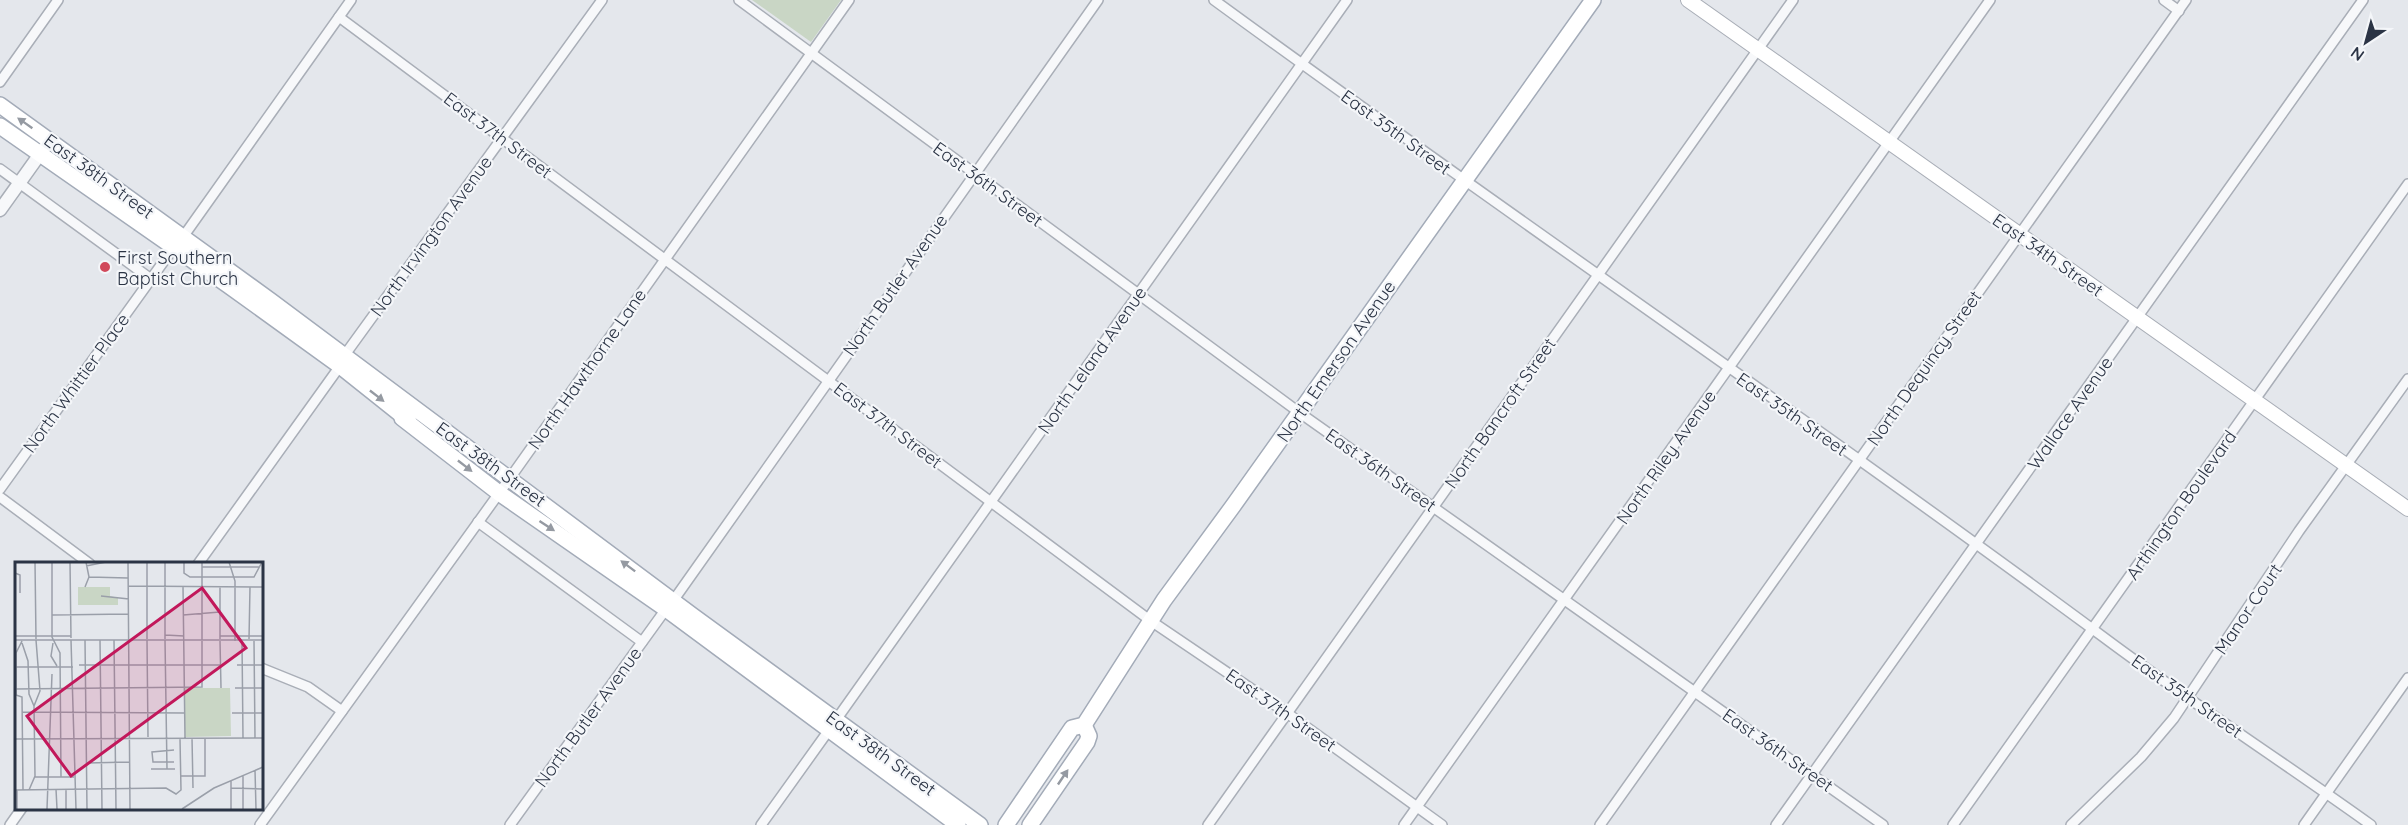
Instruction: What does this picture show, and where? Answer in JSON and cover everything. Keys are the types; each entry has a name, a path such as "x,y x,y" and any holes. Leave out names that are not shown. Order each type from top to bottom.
{"main road":[{"name":"North Emerson Avenue","path":"1006,825 1072,728 1084,725 1150,621 1593,0"},
{"name":"East 34th Street","path":"1688,0 2408,509"},
{"name":"East 38th Street","path":"0,105 178,242 342,361 510,478 670,605 833,725 980,825"},
{"name":"East 38th Street","path":"0,126 39,155 178,242"},
{"name":"East 38th Street","path":"342,361 499,493 670,605"},
{"name":"East 38th Street","path":"833,725 958,825"},
{"name":"North Emerson Avenue","path":"1030,825 1087,742 1089,736 1084,725"}],"street":[{"path":"0,82 58,0"},
{"name":"North Whittier Place","path":"0,489 351,0"},
{"name":"North Irvington Avenue","path":"199,562 602,0"},
{"name":"East 36th Street","path":"739,0 1300,413 1883,825"},
{"name":"North Hawthorne Lane","path":"260,825 510,478 849,0"},
{"name":"North Butler Avenue","path":"510,825 670,605 1098,0"},
{"name":"East 35th Street","path":"1214,0 1464,182 2371,825"},
{"name":"North Leland Avenue","path":"761,825 1347,0"},
{"name":"North Bancroft Street","path":"1208,825 1793,0"},
{"name":"North Riley Avenue","path":"1404,825 1990,0"},
{"path":"2163,0 2179,11"},
{"name":"North Dequincy Street","path":"1600,825 2186,0"},
{"name":"Wallace Avenue","path":"1776,825 2363,0"},
{"name":"East 37th Street","path":"339,16 1150,621 1287,714 1442,825"},
{"path":"0,210 49,141"},
{"path":"0,169 151,279"},
{"name":"Arthington Boulevard","path":"1953,825 2408,184"},
{"name":"Manor Court","path":"2071,825 2147,751 2189,698 2299,531 2408,379"},
{"path":"0,497 87,562"},
{"path":"478,522 642,642"},
{"path":"262,668 297,681 342,711"},
{"path":"2304,825 2408,678"},
{"path":"10,825 21,810"}],"green space":[{"path":"752,0 841,0 811,42"}],"place":[{"name":"First Southern Baptist Church","path":"105,267"}]}
